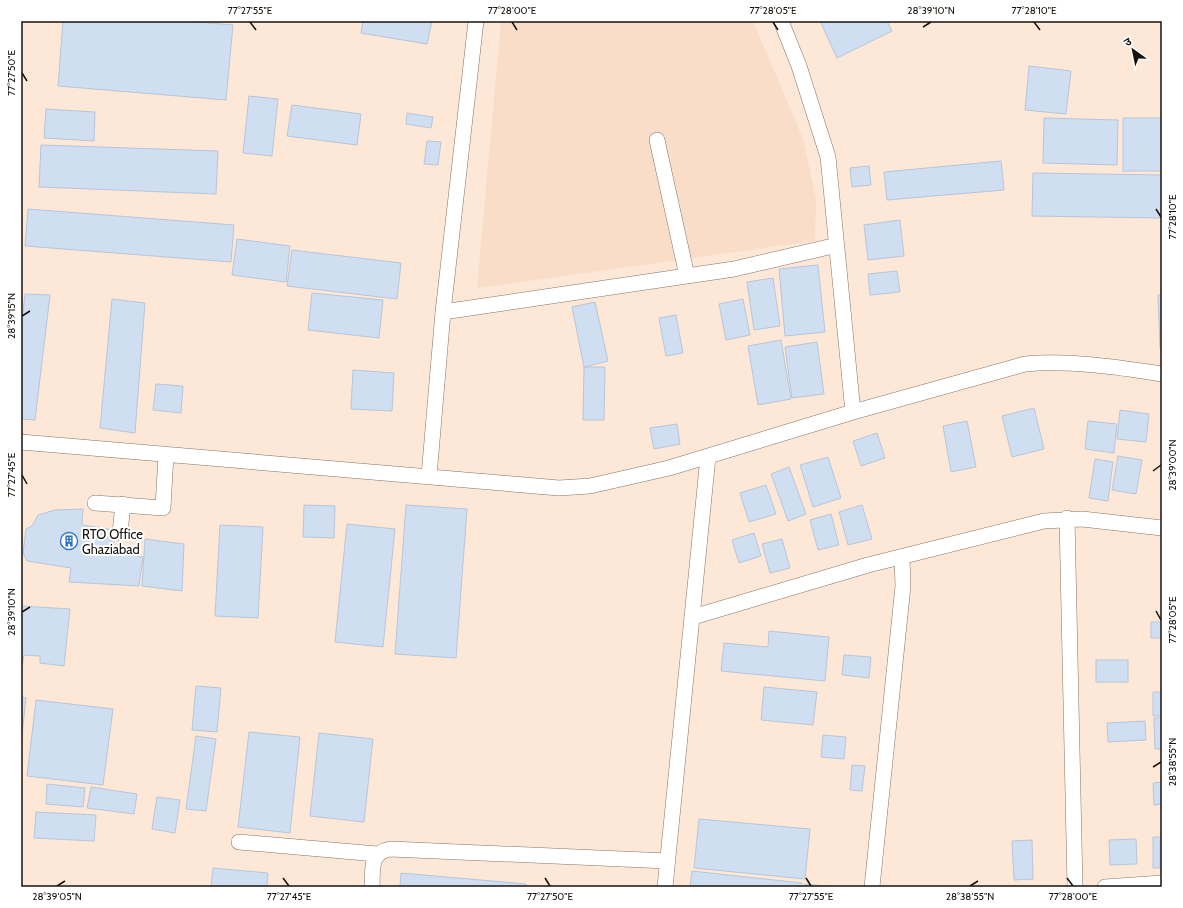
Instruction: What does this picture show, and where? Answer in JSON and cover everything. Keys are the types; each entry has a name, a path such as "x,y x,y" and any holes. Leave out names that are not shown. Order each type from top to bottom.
{"street":[{"path":"428,476 443,312 476,21"},
{"path":"781,21 800,66 828,157 853,412"},
{"path":"657,140 687,276"},
{"path":"443,312 734,269 837,245"},
{"path":"21,442 559,488 590,486 618,481 708,457 853,412 1025,364 1041,362 1125,368 1162,374"},
{"path":"95,503 163,508 166,454"},
{"path":"665,887 708,457"},
{"path":"120,532 123,504"},
{"path":"693,617 823,578 1025,525 1067,518 1162,528"},
{"path":"1067,518 1075,887"},
{"path":"872,887 903,586 902,558"},
{"path":"239,842 377,854 390,849 668,861"},
{"path":"372,887 373,866 377,854"},
{"path":"1105,887 1162,882"}],"shaded area":[{"path":"21,21 1162,21 1162,887 21,887"},
{"path":"501,21 753,21 803,139 816,198 815,241 477,288"}],"building":[{"path":"63,21 186,21 233,25 226,100 58,86"},
{"path":"363,21 432,21 427,44 361,33"},
{"path":"820,21 892,21 888,23 892,31 837,58"},
{"path":"1029,66 1071,71 1066,114 1025,110"},
{"path":"249,96 278,99 272,156 243,153"},
{"path":"292,105 361,114 357,145 287,136"},
{"path":"46,109 95,112 94,141 44,138"},
{"path":"407,113 433,117 431,128 406,124"},
{"path":"1044,118 1118,120 1117,165 1043,163"},
{"path":"1123,118 1162,118 1162,171 1123,171"},
{"path":"427,141 441,142 438,165 424,164"},
{"path":"41,145 218,151 216,194 39,187"},
{"path":"1001,161 1004,190 887,200 884,172"},
{"path":"869,166 871,185 852,187 850,168"},
{"path":"1033,173 1162,175 1162,218 1032,216"},
{"path":"28,209 234,225 231,262 25,246"},
{"path":"900,220 904,256 868,260 864,225"},
{"path":"237,239 290,246 286,282 232,275"},
{"path":"292,250 401,263 397,299 287,286"},
{"path":"818,265 825,332 785,336 779,269"},
{"path":"897,271 900,292 870,295 868,274"},
{"path":"773,278 780,326 754,330 747,282"},
{"path":"312,293 383,300 379,338 308,330"},
{"path":"25,294 50,295 35,420 21,419 21,328"},
{"path":"1158,295 1162,295 1162,348 1160,348"},
{"path":"112,299 145,303 135,433 100,428"},
{"path":"743,299 750,335 726,340 719,304"},
{"path":"595,302 608,361 584,367 572,307"},
{"path":"676,315 683,353 666,356 659,318"},
{"path":"781,340 791,399 758,405 748,346"},
{"path":"817,342 824,394 792,398 785,347"},
{"path":"584,367 605,367 604,420 583,420"},
{"path":"353,370 394,373 392,411 351,409"},
{"path":"156,384 183,386 181,413 153,410"},
{"path":"1034,408 1044,449 1012,457 1002,416"},
{"path":"1120,410 1149,414 1146,442 1117,439"},
{"path":"967,421 976,467 951,472 943,426"},
{"path":"1088,421 1117,424 1114,453 1085,449"},
{"path":"677,424 680,444 654,449 650,428"},
{"path":"877,433 885,458 861,466 853,441"},
{"path":"1118,456 1142,460 1136,494 1112,490"},
{"path":"828,457 841,498 813,507 800,465"},
{"path":"1095,459 1113,462 1108,501 1089,498"},
{"path":"789,467 806,514 788,521 771,474"},
{"path":"766,485 776,514 749,522 740,493"},
{"path":"304,505 335,506 334,538 303,537"},
{"path":"406,505 467,509 456,658 395,654"},
{"path":"862,505 872,539 848,545 839,512"},
{"name":"RTO Office Ghaziabad","path":"83,509 82,525 115,530 113,551 143,557 139,586 69,582 71,568 27,561 23,553 26,529 32,526 38,515 55,510"},
{"path":"831,514 839,545 818,550 810,520"},
{"path":"347,524 395,529 383,647 335,642"},
{"path":"220,525 263,527 258,618 215,616"},
{"path":"754,533 761,556 739,563 732,540"},
{"path":"145,539 184,544 182,591 142,586"},
{"path":"782,539 790,568 770,573 762,544"},
{"path":"21,606 70,609 64,666 40,663 40,656 24,655 21,672"},
{"path":"1151,622 1162,622 1162,638 1151,638"},
{"path":"769,631 829,637 825,681 721,671 724,643 768,647"},
{"path":"844,655 871,657 869,678 842,675"},
{"path":"1096,660 1128,660 1128,682 1096,682"},
{"path":"196,686 221,688 217,732 192,730"},
{"path":"764,687 817,692 813,725 761,720"},
{"path":"1153,692 1162,692 1162,716 1153,716"},
{"path":"21,697 26,698 21,744"},
{"path":"36,700 113,709 103,785 27,776"},
{"path":"1154,718 1162,718 1162,749 1155,749"},
{"path":"1145,721 1146,740 1108,742 1107,723"},
{"path":"249,732 300,737 290,833 238,827"},
{"path":"319,733 373,739 364,822 310,816"},
{"path":"823,735 846,737 844,759 821,757"},
{"path":"196,736 216,739 206,811 186,809"},
{"path":"852,765 865,766 862,791 850,790"},
{"path":"1162,782 1162,804 1154,805 1153,783"},
{"path":"47,784 85,788 83,807 46,804"},
{"path":"91,787 137,794 134,814 87,808"},
{"path":"157,797 180,800 175,833 152,829"},
{"path":"36,812 96,815 94,841 34,838"},
{"path":"699,819 810,829 805,879 694,868"},
{"path":"1153,837 1162,837 1162,841 1160,841 1160,868 1153,868"},
{"path":"1136,839 1137,864 1110,865 1109,840"},
{"path":"1032,840 1033,879 1014,880 1012,841"},
{"path":"213,868 268,873 267,887 211,887"},
{"path":"692,871 802,883 802,887 690,887"},
{"path":"401,873 526,884 526,887 400,887"},
{"path":"805,884 834,887 804,887"}],"place":[{"name":"RTO Office Ghaziabad","path":"69,541"}]}
